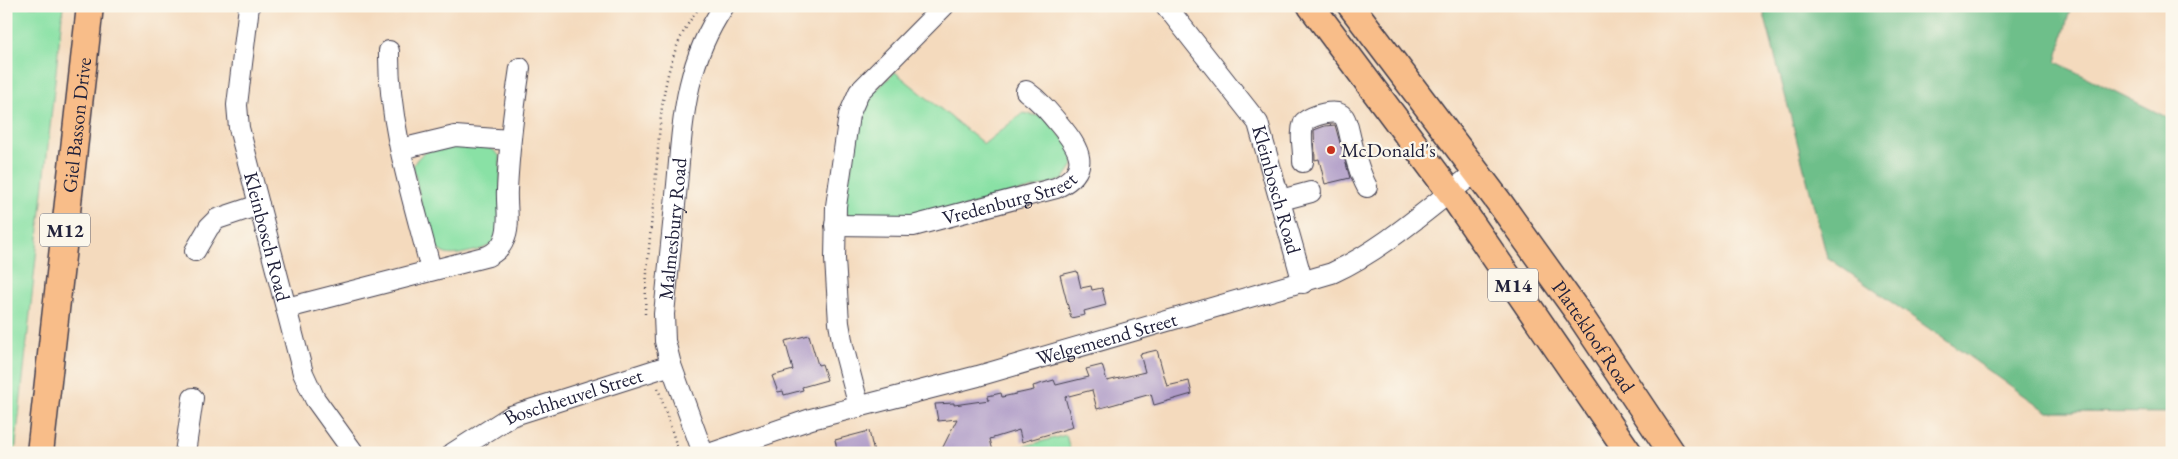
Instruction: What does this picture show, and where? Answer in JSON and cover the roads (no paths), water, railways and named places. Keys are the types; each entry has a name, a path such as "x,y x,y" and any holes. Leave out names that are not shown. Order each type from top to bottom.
{"main road":[{"name":"Giel Basson Drive","path":"40,453 90,6"},
{"name":"Plattekloof Road","path":"1311,6 1450,192 1629,453"},
{"name":"Plattekloof Road","path":"1351,6 1476,172 1577,311 1672,453"}],"street":[{"name":"Kleinbosch Road","path":"249,6 237,106 239,128 293,337 310,390 354,453"},
{"path":"859,407 839,323 835,259 836,206 849,115 852,103 859,92 944,6"},
{"name":"Kleinbosch Road","path":"1166,6 1258,123 1303,283"},
{"name":"Malmesbury Road","path":"703,453 671,365 665,341 664,314 684,105 702,44 722,7"},
{"path":"389,51 388,79 395,124 431,270"},
{"path":"287,308 488,256 499,249 505,239 507,230 506,192 510,140 520,68"},
{"name":"Vredenburg Street","path":"836,225 913,226 1056,188 1069,182 1080,166 1079,151 1074,142 1040,101 1026,91"},
{"path":"1303,162 1304,147 1301,136 1304,122 1312,117 1333,112 1340,114 1346,122 1360,173 1367,188"},
{"path":"401,149 455,136 510,140"},
{"name":"Welgemeend Street","path":"712,453 811,419 978,376 1332,273 1358,261 1395,237 1476,172"},
{"path":"1281,200 1311,192"},
{"path":"195,252 208,227 217,220 259,204"},
{"name":"Boschheuvel Street","path":"457,452 510,416 671,365"},
{"path":"185,453 194,398"}],"place":[{"name":"McDonald's","path":"1331,150"}]}
